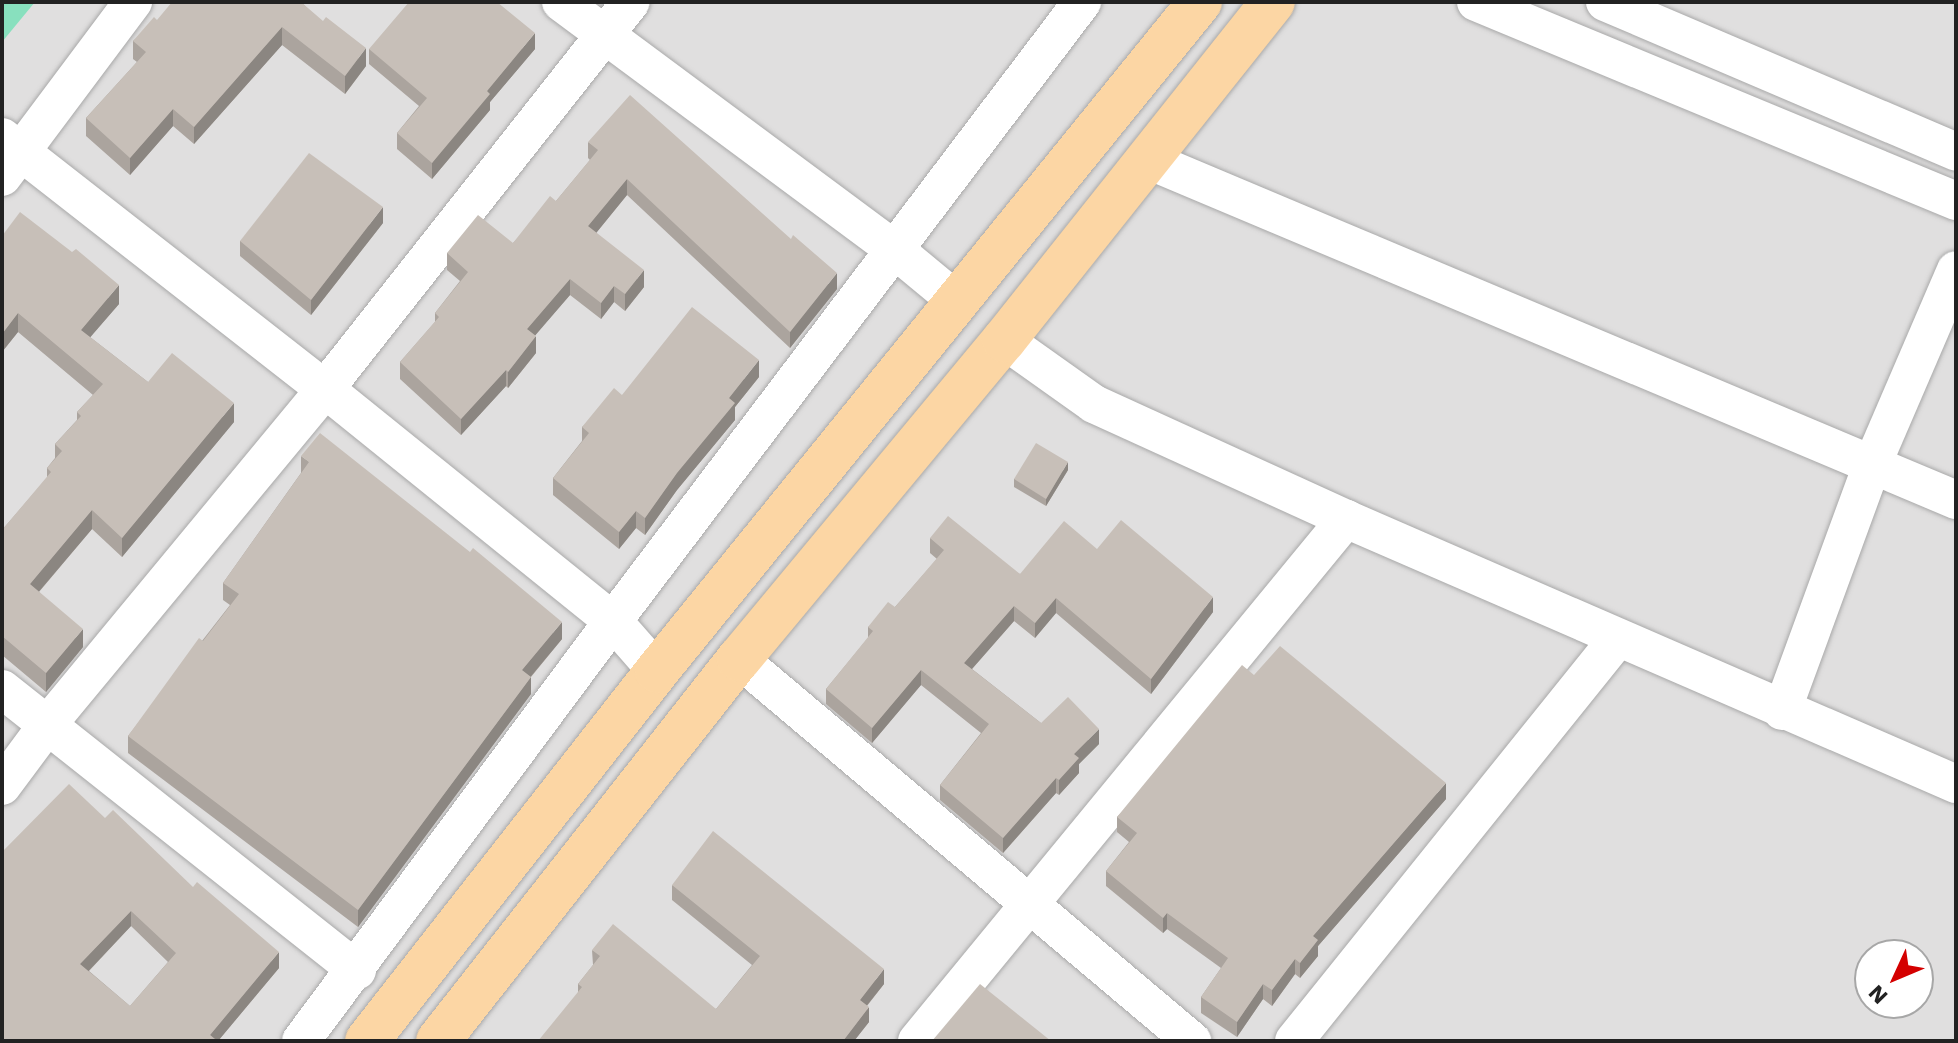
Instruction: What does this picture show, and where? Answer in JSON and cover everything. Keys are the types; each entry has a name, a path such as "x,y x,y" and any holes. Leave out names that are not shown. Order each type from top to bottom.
{"main road":[{"path":"367,1041 657,671 1200,2"},
{"path":"438,1041 739,659 1004,340 1273,2"}],"street":[{"path":"133,2 8,155 325,389 613,621 657,671"},
{"path":"561,2 894,249 958,302"},
{"path":"2,786 48,724 325,389 607,37 631,2"},
{"path":"301,1041 357,970 613,621 1082,2"},
{"path":"1476,2 1956,201"},
{"path":"1605,2 1956,152"},
{"path":"1148,160 1956,500"},
{"path":"1782,711 1872,465 1956,270"},
{"path":"1004,340 1094,404 1346,519 1956,784"},
{"path":"917,1041 1346,519"},
{"path":"1294,1041 1618,638"},
{"path":"739,659 1192,1041"},
{"path":"2,689 357,970"}],"shaded area":[{"path":"2,2 1956,2 1956,1041 2,1041"}],"green space":[{"path":"2,2 35,2 2,42"}],"building":[{"path":"172,2 301,2 323,21 326,17 366,48 345,76 282,27 194,127 173,109 130,158 86,118 146,52 133,41"},
{"path":"409,2 497,2 535,33 487,91 490,94 432,163 397,133 427,98 369,49"},
{"path":"630,95 791,239 793,235 837,273 790,332 627,179 588,226 644,270 625,294 614,286 601,303 570,279 527,329 536,336 508,372 506,370 461,419 400,362 439,317 435,313 468,272 447,253 478,215 513,243 550,196 556,201 598,150 588,142"},
{"path":"309,153 383,207 311,300 240,241"},
{"path":"20,212 72,252 76,249 119,285 81,330 148,382 172,353 234,403 122,538 92,510 30,584 83,629 46,673 2,636 2,530 51,472 47,468 62,451 55,444 81,416 77,412 103,384 18,313 2,334 2,236"},
{"path":"692,307 759,360 729,398 735,403 677,473 645,518 636,511 619,532 553,478 589,433 582,427 614,388 622,395"},
{"path":"320,433 470,552 473,548 562,622 522,670 531,677 358,910 128,736 199,638 203,641 239,594 223,583 309,462 301,456"},
{"path":"1036,443 1068,462 1046,499 1014,479"},
{"path":"948,516 1020,574 1064,521 1097,549 1121,520 1213,597 1151,679 1056,598 1035,623 1014,606 964,663 1041,723 1068,697 1099,729 1074,754 1079,758 1059,780 1056,778 1003,838 940,785 989,724 921,670 872,728 826,689 873,631 868,627 888,602 895,607 944,550 930,538"},
{"path":"1280,646 1446,783 1313,936 1318,940 1300,963 1295,959 1272,990 1263,984 1237,1022 1201,997 1228,958 1167,913 1163,918 1106,871 1137,833 1117,817 1242,665 1254,675"},
{"path":"69,784 105,818 113,810 193,887 197,882 279,952 210,1035 217,1041 2,1041 2,852","holes":["131,911 176,953 130,1006 80,964"]},
{"path":"713,831 884,969 860,1000 869,1007 843,1041 538,1041 582,987 578,984 600,956 592,950 613,924 716,1009 760,956 672,885"},
{"path":"980,984 1051,1041 932,1041"}]}
